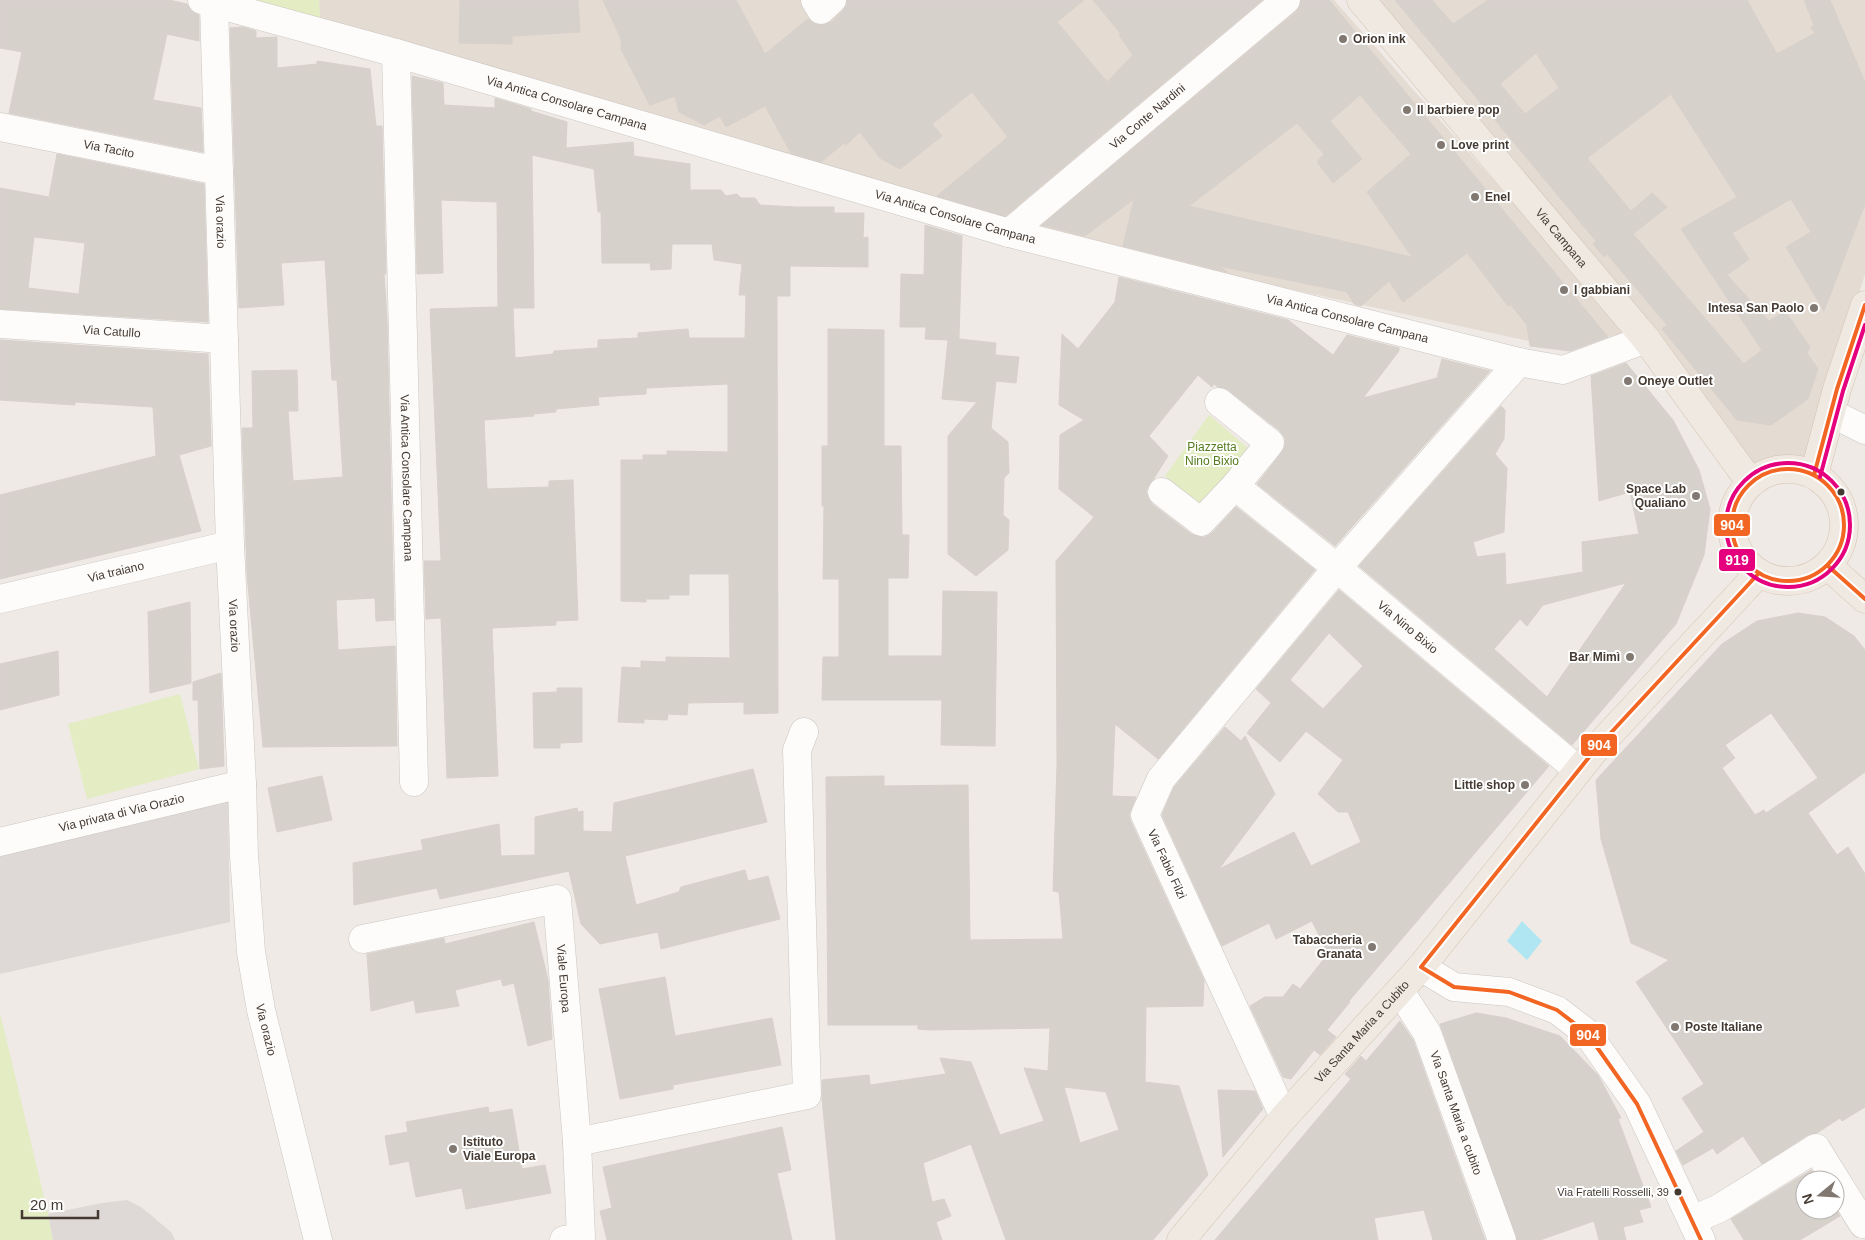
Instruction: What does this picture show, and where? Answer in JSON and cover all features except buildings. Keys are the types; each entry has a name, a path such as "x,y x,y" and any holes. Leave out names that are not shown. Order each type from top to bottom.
{"main road":[{"name":"Via Campana","path":"1362,0 1646,339 1751,483"},
{"path":"1814,475 1831,413 1865,305"},
{"path":"1781,469 1798,470 1814,475 1828,485 1838,498 1844,516 1844,534 1838,551 1828,566 1812,577 1794,582 1776,581 1758,574 1745,562 1736,547 1732,530 1733,513 1739,497 1751,483 1765,474 1781,469"},
{"path":"1828,566 1865,599"},
{"name":"Via Santa Maria a Cubito","path":"1181,1240 1284,1117 1421,967 1578,770 1758,574"}],"street":[{"path":"814,0 820,10 832,0"},
{"name":"Via Conte Nardini","path":"1009,233 1286,0"},
{"name":"Via Antica Consolare Campana","path":"208,2 396,53 1009,233 1519,362 1564,370 1646,339"},
{"name":"Via orazio","path":"208,2 219,171 230,545 244,855 251,952 261,1010 313,1239"},
{"name":"Via Antica Consolare Campana","path":"396,53 414,782"},
{"name":"Via Tacito","path":"0,127 219,171"},
{"name":"Via Catullo","path":"0,324 224,339"},
{"name":"Via Fabio Filzi","path":"1284,1117 1145,816 1161,779 1337,568 1519,362"},
{"path":"1162,492 1201,522 1235,486 1270,443 1219,402"},
{"path":"1831,413 1865,430"},
{"name":"Via Nino Bixio","path":"1235,486 1337,568 1578,770"},
{"name":"Via traiano","path":"0,599 230,545"},
{"path":"577,1142 807,1095 797,750 804,732"},
{"name":"Via privata di Via Orazio","path":"0,842 242,784"},
{"name":"Viale Europa","path":"363,939 557,899 577,1142 581,1237 564,1240"},
{"path":"1421,967 1454,987 1510,992 1557,1010 1587,1033 1637,1104 1696,1230 1718,1209 1816,1148 1863,1224"},
{"name":"Via Santa Maria a cubito","path":"1400,991 1427,1033 1502,1240"}],"shaded area":[{"path":"319,0 1334,0 1628,333 1556,347 1022,231 320,18"},
{"path":"1375,0 1865,0 1865,274 1808,460 1777,461 1756,470"},
{"path":"228,801 230,922 0,974 0,855"},
{"path":"127,1200 141,1207 153,1217 172,1233 175,1240 53,1240 48,1214"}],"green space":[{"path":"246,0 319,0 320,18"},
{"name":"Piazzetta Nino Bixio","path":"1209,415 1249,449 1203,506 1165,476"},
{"path":"180,694 199,769 87,799 68,724"},
{"path":"0,1013 48,1214 53,1240 0,1240"}],"water":[{"path":"1522,921 1542,941 1527,960 1507,941"}],"transit line":[{"name":"904","path":"1814,475 1837,389 1865,305"},
{"name":"919","path":"1820,477 1843,391 1865,325"},
{"name":"919","path":"1788,463 1812,467 1832,481 1846,501 1850,525 1846,549 1832,569 1812,583 1788,587 1764,583 1744,569 1730,549 1726,525 1730,501 1744,481 1764,467 1788,463"},
{"name":"904","path":"1788,469 1809,473 1828,485 1840,504 1844,525 1840,546 1828,565 1809,577 1788,581 1767,577 1748,565 1736,546 1732,525 1736,504 1748,485 1767,473 1788,469"},
{"name":"904","path":"1828,566 1865,599"},
{"name":"904","path":"1701,1240 1637,1104 1587,1033 1557,1010 1509,992 1454,987 1421,967 1594,751 1759,573"}],"place":[{"name":"Orion ink","path":"1343,39"},
{"name":"Il barbiere pop","path":"1407,110"},
{"name":"Love print","path":"1441,145"},
{"name":"Enel","path":"1475,197"},
{"name":"I gabbiani","path":"1564,290"},
{"name":"Intesa San Paolo","path":"1814,308"},
{"name":"Oneye Outlet","path":"1628,381"},
{"name":"Space Lab Qualiano","path":"1696,496"},
{"name":"Bar Mimì","path":"1630,657"},
{"name":"Little shop","path":"1525,785"},
{"name":"Tabaccheria Granata","path":"1372,947"},
{"name":"Poste Italiane","path":"1675,1027"},
{"name":"Istituto Viale Europa","path":"453,1149"},
{"name":"Via Fratelli Rosselli, 39","path":"1678,1192"}]}
